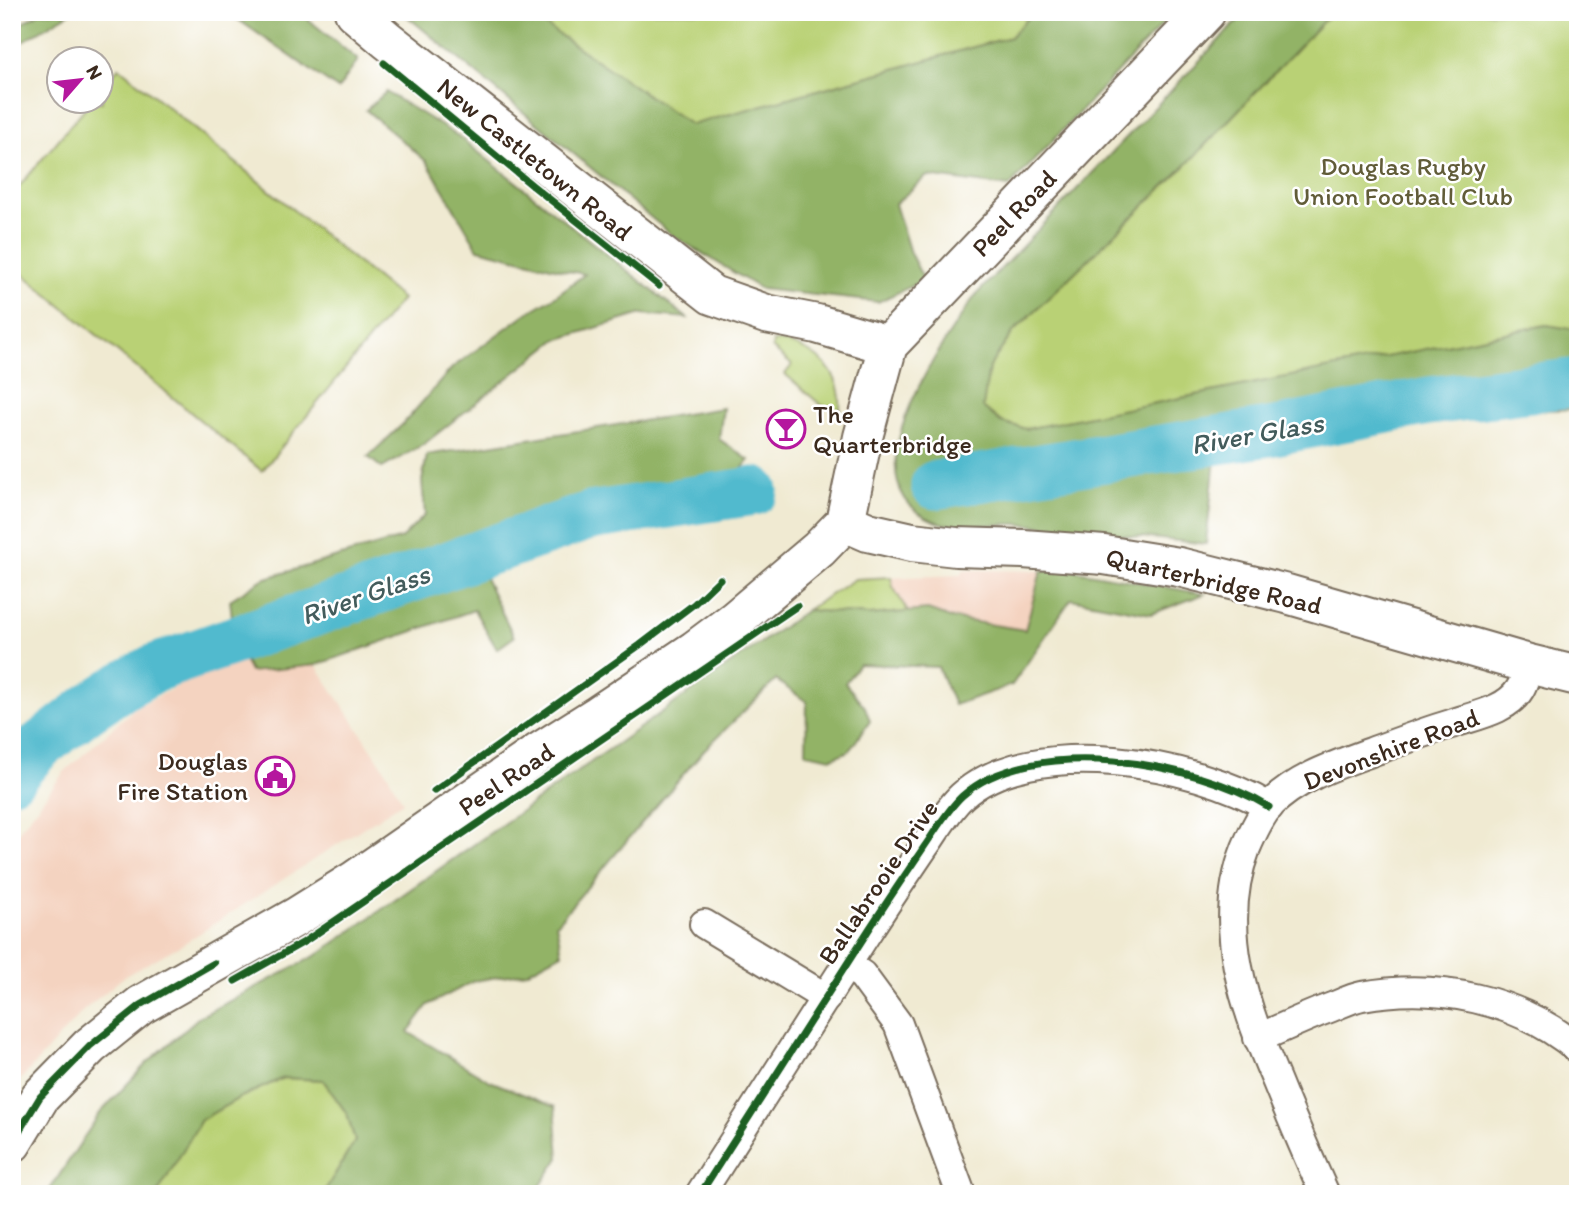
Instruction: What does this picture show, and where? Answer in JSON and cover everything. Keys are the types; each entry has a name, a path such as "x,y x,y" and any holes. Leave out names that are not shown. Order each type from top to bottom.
{"highway":[{"name":"New Castletown Road","path":"354,12 712,295 766,314 817,324 888,345"},
{"name":"Peel Road","path":"12,1143 40,1097 90,1046 141,1005 331,895 538,753 695,650 809,557 846,514 888,345 1206,12"},
{"name":"Quarterbridge Road","path":"846,514 868,532 912,542 1104,555 1179,568 1287,594 1578,676"}],"street":[{"name":"Devonshire Road","path":"1325,1194 1258,1038 1236,961 1233,914 1236,879 1254,830 1269,807 1292,788 1328,768 1498,708 1520,690 1529,664"},
{"name":"Ballabrooie Drive","path":"700,1194 883,908 962,796 989,778 1027,765 1095,759 1164,768 1230,788 1269,807"},
{"name":"Ballabrooie Drive","path":"704,924 826,998"},
{"path":"847,965 862,975 898,1024 961,1194"},
{"path":"1258,1038 1360,996 1409,990 1454,993 1496,1004 1527,1016 1578,1049"}],"shaded area":[{"path":"963,570 1041,571 1026,630 950,618 928,610 869,615 807,610 855,579 961,575"},
{"path":"241,655 250,672 316,665 383,766 403,802 183,944 125,976 84,1010 12,1089 12,840 64,772 136,707"}],"green space":[{"path":"41,12 71,12 12,48 12,29"},
{"path":"227,12 299,12 358,60 338,89"},
{"path":"402,12 526,12 691,125 1010,37 1033,12 1174,12 1009,187 927,176 895,204 910,253 924,280 878,302 761,289 672,235"},
{"path":"526,12 1033,12 1011,37 691,125"},
{"path":"1246,12 1332,12 1185,166 1014,331 989,367 983,407 1001,422 1026,429 1546,325 1578,330 1578,409 1271,419 1215,459 1206,544 1032,525 962,526 932,520 907,501 897,475 898,445 908,411 942,346 975,296"},
{"name":"Douglas Rugby Union Football Club","path":"1332,12 1578,12 1578,330 1546,325 1026,429 1001,422 982,407 989,367 1014,331 1185,166"},
{"path":"119,67 402,299 262,471 12,265 12,195 78,116 116,116 116,71"},
{"path":"386,92 458,136 687,318 642,314 556,340 424,444 382,468 368,457 404,423 452,368 585,274 478,249 427,162 366,110"},
{"path":"780,341 805,350 824,363 837,383 840,410 821,405 785,374 792,365 772,348 773,342"},
{"path":"723,408 719,439 749,460 731,483 579,505 232,617 230,600 263,579 402,538 425,515 422,481 427,455"},
{"path":"1061,568 1204,594 1151,614 1071,599 1012,685 954,705 938,667 859,664 845,683 865,707 870,721 849,751 832,758 806,753 807,702 776,680 704,750 556,924 562,953 527,972 474,981 428,1005 408,1032 490,1081 555,1107 559,1158 535,1194 323,1194 355,1141 347,1114 323,1080 283,1078 241,1097 201,1120 157,1194 47,1194 100,1113 146,1064 199,1017 317,955 807,610 869,615 928,610 950,618 1025,630 1041,571"},
{"path":"483,574 514,637 497,649 474,610 316,665 250,672 241,655"},
{"path":"891,577 893,587 908,612 869,615 807,610 855,579"},
{"path":"283,1078 323,1080 347,1114 355,1141 323,1194 157,1194 201,1120 241,1097"}],"waterway":[{"name":"River Glass","path":"935,485 1275,431 1429,401 1578,382"},
{"name":"River Glass","path":"12,777 38,747 89,708 155,668 589,516 754,491"}],"cycle path":[{"path":"384,63 659,286"},
{"path":"434,791 640,645 694,604 720,579"},
{"path":"235,981 304,942 797,606"},
{"path":"700,1194 882,910 951,807 962,796 992,777 1029,765 1070,760 1114,761 1158,767 1200,777 1269,807"},
{"path":"12,1143 40,1097 90,1046 141,1005 214,963"}],"place":[{"name":"The Quarterbridge","path":"786,429"},
{"name":"Douglas Fire Station","path":"275,776"}]}
